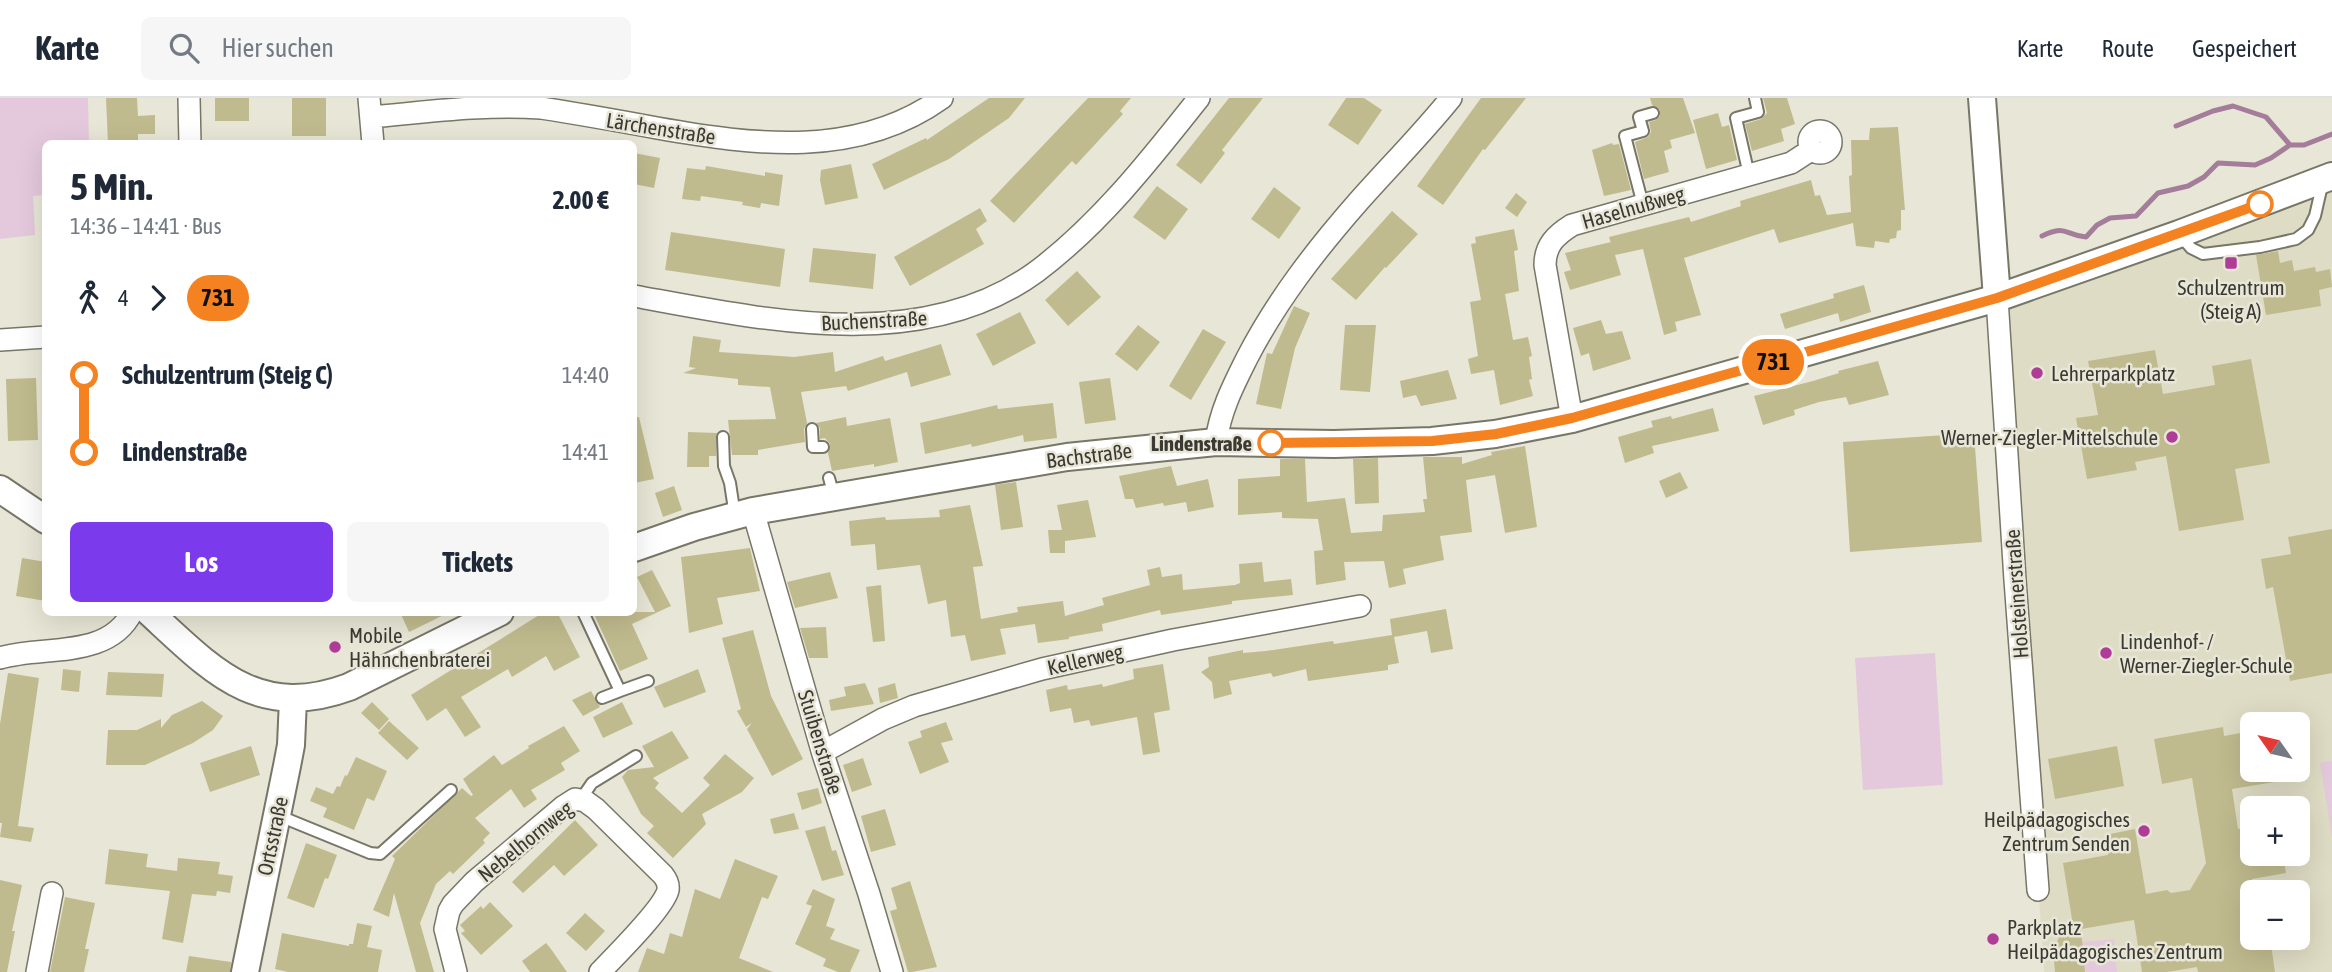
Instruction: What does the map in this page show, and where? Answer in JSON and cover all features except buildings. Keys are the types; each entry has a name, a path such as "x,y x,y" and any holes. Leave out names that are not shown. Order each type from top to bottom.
{"street":[{"path":"189,98 190,140"},
{"name":"Lärchenstraße","path":"370,108 461,109 517,106 733,139 810,144 869,134 900,122 942,98"},
{"name":"Buchenstraße","path":"637,296 760,317 829,325 894,322 943,316 1006,290 1034,273 1063,249 1093,222 1199,98"},
{"path":"1216,442 1222,409 1269,319 1297,276 1451,98"},
{"path":"1982,98 1997,298"},
{"path":"370,108 373,140"},
{"name":"Haselnußweg","path":"1572,418 1545,265 1545,254 1550,242 1572,225 1791,163 1811,150"},
{"name":"Bachstraße","path":"637,546 832,487 1106,452 1216,442 1334,444 1432,441 1496,434 1572,418 1997,298 2327,178"},
{"name":"Holsteinerstraße","path":"1997,298 2038,890"},
{"path":"0,340 42,337"},
{"path":"0,489 42,517"},
{"name":"Stuibenstraße","path":"744,513 892,972"},
{"name":"Kellerweg","path":"823,752 883,719 943,696 1121,650 1254,633 1360,606"},
{"path":"0,658 95,643 117,633 129,616"},
{"path":"153,616 197,657 222,676 262,694 293,699 332,694 349,687 492,616"},
{"name":"Ortsstraße","path":"245,972 291,745 293,699"},
{"name":"Nebelhornweg","path":"456,972 445,929 453,904 474,882 570,801 581,799 596,809 663,875 668,886 664,899 600,972"},
{"path":"37,972 52,892"}],"lane":[{"path":"1749,175 1736,118 1758,112 1755,98"},
{"path":"1643,205 1625,136 1643,131 1639,117 1653,113"},
{"path":"2179,234 2191,248 2203,254 2260,247 2296,239 2308,230 2327,178"},
{"path":"812,429 813,447 823,447"},
{"path":"723,437 724,466 744,513"},
{"path":"585,616 620,691"},
{"path":"602,698 648,681"},
{"path":"581,799 592,783 636,755"},
{"path":"277,815 370,853 380,854 451,790"}],"shaded area":[{"path":"0,98 88,98 89,140 42,140 42,195 33,196 35,235 0,239"},
{"path":"2332,179 2332,972 2044,972 1999,299"},
{"path":"1935,653 1943,785 1863,790 1855,658"},
{"path":"2332,761 2332,837 2320,763"},
{"path":"2114,939 2117,972 2085,972 2082,942"}],"waterway":[{"path":"2176,126 2233,106 2266,117 2290,145 2304,145 2332,134"},
{"path":"2042,236 2061,231 2086,237 2097,225 2110,218 2136,216 2158,193 2188,186 2204,177 2218,163 2255,165 2290,145"}],"bus line":[{"name":"731","path":"1271,443 1432,441 1496,434 1572,418 1997,298 2260,204"}],"place":[{"name":"Schulzentrum (Steig A)","path":"2231,263"},
{"name":"Lehrerparkplatz","path":"2037,373"},
{"name":"Werner-Ziegler-Mittelschule","path":"2172,437"},
{"name":"Lindenstraße","path":"1271,443"},
{"name":"Mobile Hähnchenbraterei","path":"335,647"},
{"name":"Lindenhof- / Werner-Ziegler-Schule","path":"2106,653"},
{"name":"Heilpädagogisches Zentrum Senden","path":"2144,831"},
{"name":"Parkplatz Heilpädagogisches Zentrum","path":"1993,939"}]}
